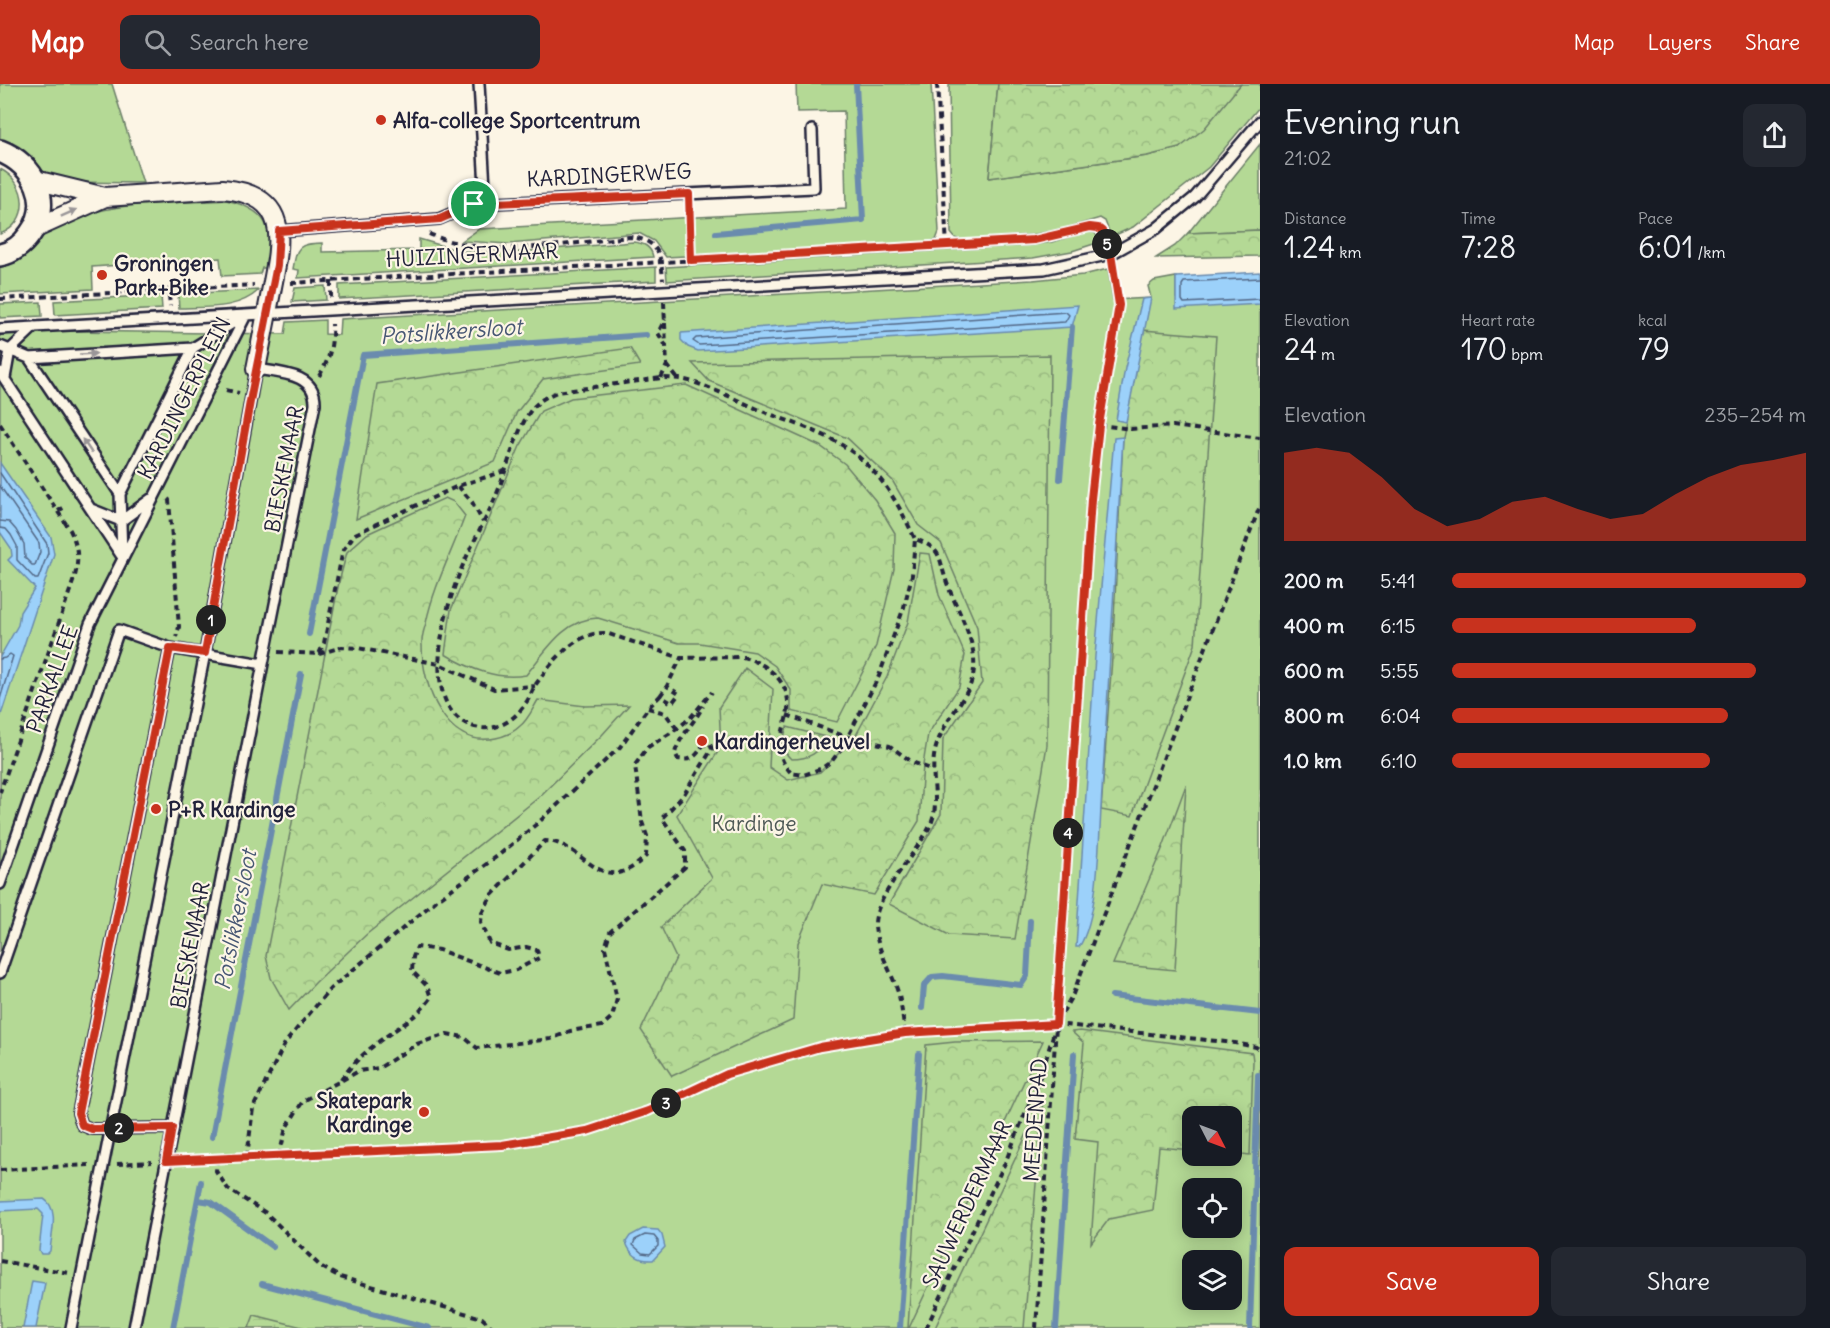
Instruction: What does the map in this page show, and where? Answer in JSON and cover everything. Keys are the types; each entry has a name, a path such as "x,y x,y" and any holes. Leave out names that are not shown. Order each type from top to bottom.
{"street":[{"path":"0,151 21,162 35,180 40,205 39,218 26,240 16,248 0,255"},
{"path":"35,180 105,197 235,190 247,193 265,205 277,221 278,256 256,369"},
{"path":"34,229 105,197"}],"lane":[{"path":"479,84 486,204"},
{"path":"267,314 1018,271 1070,264 1111,254 1156,229 1182,208 1212,178 1260,121"},
{"name":"KARDINGERWEG","path":"279,231 440,219 474,204 814,188 812,130"},
{"name":"KARDINGERPLEIN","path":"0,329 267,314"},
{"name":"KARDINGERPLEIN","path":"0,346 29,358 193,348 246,315"},
{"name":"KARDINGERPLEIN","path":"123,557 246,315"},
{"path":"34,327 10,350 2,375 123,557"},
{"name":"KARDINGERPLEIN","path":"123,557 120,494 193,348"},
{"name":"KARDINGERPLEIN","path":"29,358 120,494"},
{"name":"BIESKEMAAR","path":"71,1328 205,653 256,369 297,377 311,386 315,397 314,412 134,1328"},
{"name":"KARDINGERPLEIN","path":"121,521 152,498"},
{"path":"91,509 121,521"},
{"name":"PARKALLEE","path":"0,884 83,642 123,557"},
{"path":"0,973 119,630 171,648 263,664"},
{"path":"171,648 78,1113 82,1125 92,1129 172,1128"}],"path":[{"path":"937,84 947,246"},
{"path":"689,194 691,260"},
{"name":"MEEDENPAD","path":"947,246 1034,240 1095,227 1102,231 1111,254 1119,305 1099,425 1086,562 1036,1328"},
{"path":"466,246 512,249 630,237 642,238 653,245 661,262"},
{"name":"HUIZINGERMAAR","path":"0,299 947,246"},
{"path":"311,386 327,365 332,348 331,281"},
{"path":"169,295 170,309"},
{"path":"661,378 667,365 665,319 658,333 666,346"},
{"path":"667,365 677,378"},
{"path":"661,378 677,378 694,383 821,435 849,450 883,483 898,503 915,539 912,575 904,608 879,676 838,754 827,764 811,773 796,775 786,768 780,756 780,738 787,715 786,691 772,671 761,663 743,657 681,658 606,633 594,632 568,648 535,686 526,704 513,719 493,728 475,726 461,720 447,704 443,695 439,664 441,644 453,591 506,471 526,418 536,404 557,392 661,378"},
{"name":"PARKALLEE","path":"0,424 58,511 75,540 78,556 77,566 0,792"},
{"path":"1099,425 1131,429 1173,426 1260,438"},
{"path":"319,654 324,643 341,558 348,542 355,534 458,486 506,471"},
{"path":"458,486 472,502 484,523"},
{"path":"164,498 169,500 179,627 171,648"},
{"path":"1056,1024 1073,994 1260,506"},
{"path":"58,511 65,507"},
{"path":"905,1033 899,996 878,941 875,921 882,901 930,826 935,806 933,770 935,753 942,729 967,692 973,670 972,644 967,627 946,583 938,553 930,544 915,539"},
{"path":"263,664 276,652 319,654 342,647 358,648 439,664 494,689 535,686"},
{"path":"246,1157 253,1108 285,1042 330,989 438,899 499,855 539,822 620,747 667,686 681,658"},
{"path":"660,696 672,703 679,694 667,686"},
{"path":"279,1156 286,1128 303,1101 359,1071 379,1068 417,1044 447,1034 464,1037 477,1048 551,1039 570,1030 602,1026 612,1017 617,999 605,948 610,932 685,867 685,851 662,818 683,796 712,749 710,744 703,745 696,757 687,760 678,759 675,753 677,742 686,734 712,692"},
{"path":"339,1082 354,1062 422,1011 431,998 427,986 412,971 413,957 417,947 439,950 501,973 516,970 538,958 537,950 526,947 508,950 490,943 481,922 482,913 492,895 545,841 556,841 601,871 615,874 636,866 646,856 647,836 642,822 635,765 648,747 677,729 703,706"},
{"path":"648,708 665,713 677,729"},
{"path":"787,715 847,737 890,746 912,762 933,770"},
{"path":"0,1170 502,1145 587,1131 648,1111 727,1074 820,1047 905,1033 1056,1024 1235,1043 1256,1047 1260,1050"},
{"name":"SAUWERDERMAAR","path":"926,1328 1005,1163 1043,1069 1056,1024"},
{"path":"217,1158 216,1172 228,1189 266,1213 320,1266 340,1277 483,1318 493,1328"},
{"path":"0,1261 81,1275"}],"green space":[{"path":"0,84 112,84 143,183 69,182 45,175 26,156 0,144"},
{"path":"796,84 931,84 939,232 936,240 928,243 666,257 654,241 639,233 508,244 462,241 479,229 846,209 844,111 797,112"},
{"path":"949,84 998,84 989,178 1147,156 1179,148 1241,84 1260,84 1260,106 1209,167 1133,227 1111,237 1105,221 1100,218 1064,229 1031,235 961,241 951,233"},
{"path":"998,84 1241,84 1204,129 1179,148 1147,156 989,178"},
{"path":"1260,144 1260,230 1188,233"},
{"path":"0,169 16,183 22,202 17,221 10,229 0,234"},
{"path":"226,200 251,209 265,222 269,241 268,254 266,268 262,268 260,274 222,276 220,258 92,267 93,289 0,294 0,261 70,221 95,212 126,206"},
{"path":"1260,230 1260,256 1156,258 1175,246 1188,233"},
{"path":"1088,231 1095,233 1100,242 1072,251 1033,258 667,281 666,267 1031,245 1052,242"},
{"path":"419,239 460,251 508,253 633,242 646,246 653,257 298,278 299,270 293,269 298,251 308,244 322,243 322,252 419,250"},
{"path":"656,267 656,281 339,299 339,285"},
{"name":"Kardinge","path":"1108,269 1113,300 1151,298 1148,286 1154,281 1176,277 1176,298 1260,294 1260,1328 0,1328 0,330 285,334 287,322 325,320 325,334 339,335 340,319 1033,280 1083,275"},
{"path":"325,286 326,300 292,302 295,288"},
{"path":"259,290 242,301 232,304 179,308 178,294"},
{"path":"161,295 162,309 55,315 54,301"},
{"path":"41,302 42,316 0,318 0,304"},
{"path":"1143,330 1216,336 1195,645 1132,816 1101,810 1112,658 1123,437"},
{"path":"630,348 640,365 543,379 517,412 495,462 356,519 377,384"},
{"path":"1050,355 1047,745 1015,939 949,935 889,904 941,814 943,739 982,683 977,627 941,543 918,525 892,480 847,438 709,381 692,363"},
{"path":"686,385 820,446 845,464 875,500 895,533 894,569 876,646 837,722 791,711 791,690 775,666 755,652 700,643 679,643 598,618 586,620 566,630 548,647 526,675 494,675 445,654 451,610 520,446 541,411 571,398"},
{"path":"445,498 454,502 465,516 434,595 422,642 426,678 440,711 450,724 463,734 478,739 496,738 512,732 523,723 538,700 585,706 629,705 538,798 367,934 289,1010 271,978 266,956 339,582 347,552 367,534"},
{"path":"920,553 930,554 939,595 965,655 959,687 928,734 919,821 874,895 822,884 798,943 793,1020 672,1076 641,1030 676,958 661,927 712,878 677,815 721,747 719,707 745,668 773,689 769,767 788,780 820,772 855,737 887,677 908,622"},
{"path":"787,727 829,738 813,754 804,758 791,759 784,748"},
{"path":"1186,785 1175,970 1113,964 1163,847"},
{"path":"1080,1031 1252,1053 1250,1155 1242,1154 1242,1106 1182,1106 1182,1149 1159,1147 1153,1210 1109,1219 1091,1243 1098,1142 1075,1139 1084,1043 1072,1032"},
{"path":"1043,1041 908,1328 926,1045 955,1042"},
{"path":"1043,1100 1024,1328 935,1328"},
{"path":"254,1315 306,1328 249,1328"}],"water":[{"path":"1260,272 1260,304 1176,309 1176,277"},
{"path":"1151,298 1126,422 1116,420 1125,368 1142,299"},
{"path":"1078,305 1072,327 698,351 688,347 681,340 681,333"},
{"path":"1123,437 1095,894 1086,933 1079,947 1076,947 1095,656 1114,438"},
{"path":"0,463 51,537 54,554 0,718 0,657 18,625 20,612 35,588 8,560 12,556 11,548 0,532"},
{"path":"44,1199 52,1209 53,1223 50,1251 47,1254 41,1254 39,1250 43,1214 38,1209 0,1211 0,1201"},
{"path":"643,1229 658,1230 662,1235 665,1247 653,1260 636,1256 626,1242 630,1236"},
{"path":"32,1281 45,1283 36,1328 23,1328"}],"waterway":[{"path":"716,233 863,220 856,84"},
{"path":"1060,479 1072,327"},
{"name":"Potslikkersloot","path":"309,634 363,355 646,335"},
{"name":"Potslikkersloot","path":"212,1137 301,674"},
{"path":"922,1008 924,986 932,977 943,976 1021,985 1027,976 1030,921"},
{"path":"1112,996 1260,1013"},
{"path":"900,1328 919,1054"},
{"path":"1056,1328 1074,1054"},
{"path":"1250,1328 1258,1075"},
{"path":"173,1328 201,1182"},
{"path":"198,1200 211,1202 273,1247"},
{"path":"262,1284 429,1328"}],"place":[{"name":"Alfa-college Sportcentrum","path":"381,120"},
{"name":"Groningen Park+Bike","path":"102,275"},
{"name":"Kardingerheuvel","path":"702,741"},
{"name":"P+R Kardinge","path":"156,809"},
{"name":"Skatepark Kardinge","path":"424,1112"}],"route":[{"path":"689,194 691,260 1034,240 1090,227 1102,231 1114,267 1119,305 1099,425 1091,499 1056,1024 905,1033 820,1047 727,1074 648,1111 587,1131 502,1145 166,1161 172,1128 92,1129 82,1125 78,1113 170,648 205,653 277,265 279,231 440,219 474,204 689,194"}]}
